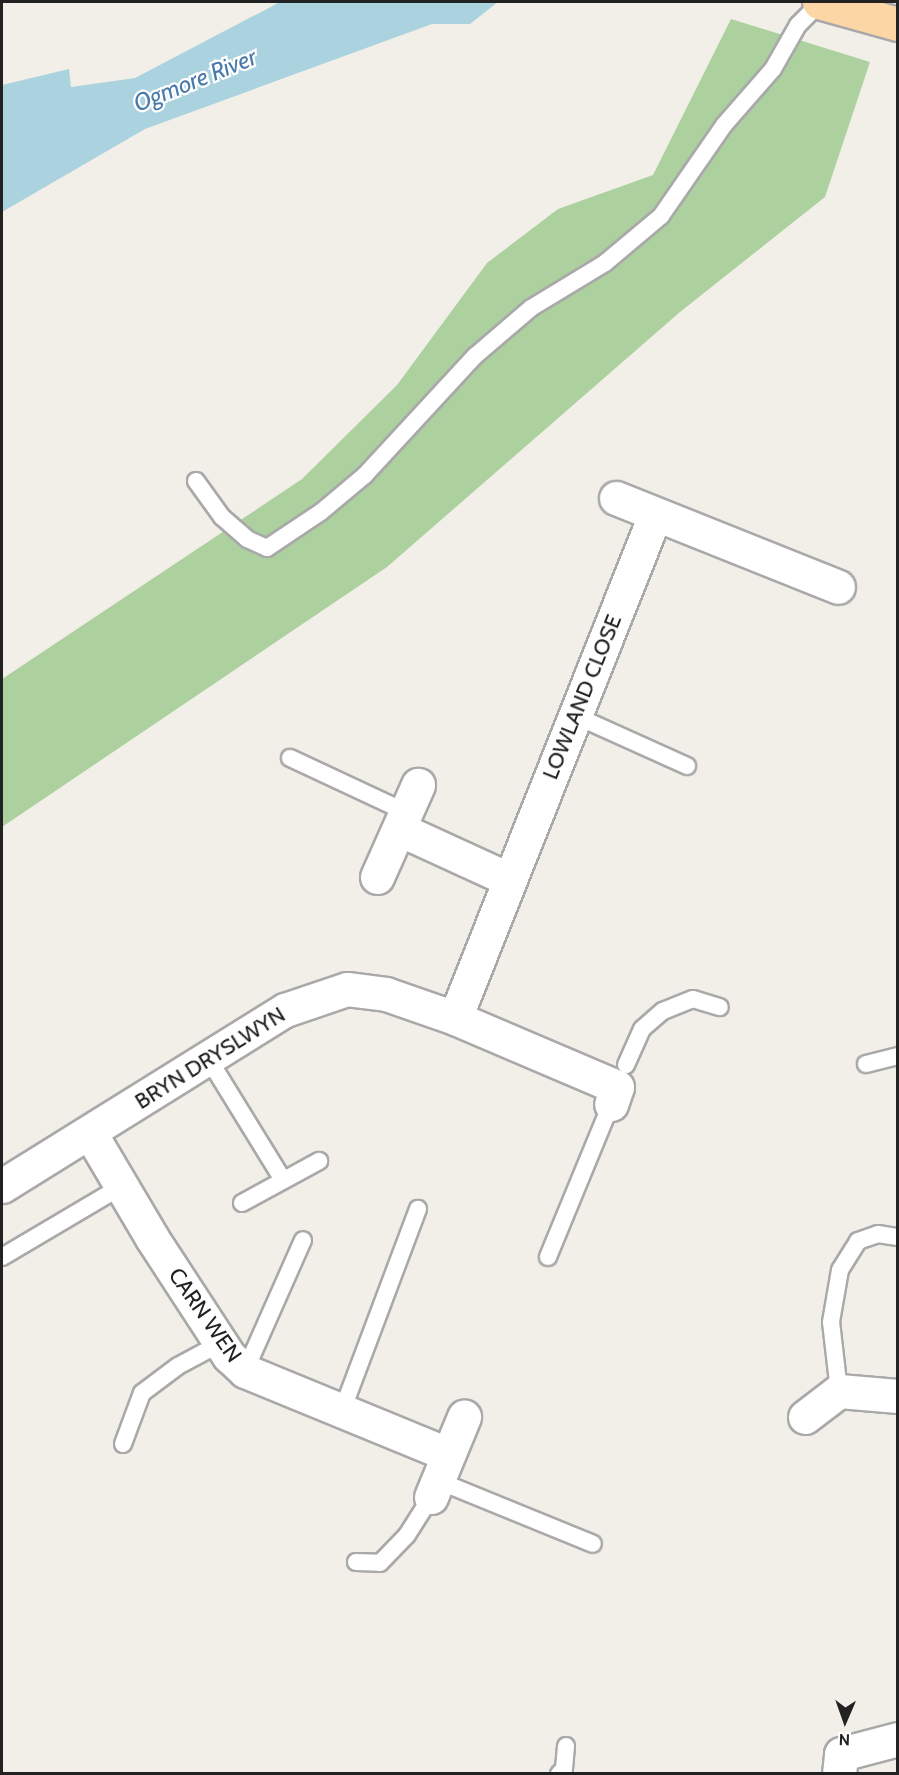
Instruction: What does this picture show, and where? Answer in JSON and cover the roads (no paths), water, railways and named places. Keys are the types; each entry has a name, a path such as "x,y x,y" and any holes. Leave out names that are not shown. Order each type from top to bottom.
{"main road":[{"path":"820,2 897,24"}],"street":[{"path":"616,498 838,587"},
{"name":"LOWLAND CLOSE","path":"455,1018 508,879 655,515"},
{"path":"377,877 408,809 508,879"},
{"name":"BRYN DRYSLWYN","path":"2,1186 285,1010 347,989 386,994 455,1018 618,1085"},
{"name":"CARN WEN","path":"90,1133 221,1343 245,1371 342,1411 439,1477"},
{"path":"805,1417 839,1391 897,1395"},
{"path":"439,1477 464,1417"},
{"path":"839,1773 841,1754 897,1739"}],"lane":[{"path":"196,481 222,517 247,539 267,548 321,512 365,475 475,356 531,308 605,263 661,216 724,125 773,69 798,25 820,2"},
{"path":"574,715 687,766"},
{"path":"290,758 408,809"},
{"path":"548,1257 642,1029 663,1011 693,999 720,1007"},
{"path":"866,1064 897,1056"},
{"path":"208,1058 283,1180"},
{"path":"242,1203 319,1161"},
{"path":"2,1257 122,1186"},
{"path":"342,1411 418,1209"},
{"path":"839,1391 831,1322 840,1270 858,1240 878,1234 897,1237"},
{"path":"245,1371 303,1240"},
{"path":"123,1444 142,1393 178,1366 221,1343"},
{"path":"356,1562 380,1563 406,1536 439,1477 593,1544"},
{"path":"559,1773 564,1769 566,1746"}],"water":[{"name":"Ogmore River","path":"280,2 498,2 470,24 432,24 145,129 2,212 2,85 69,69 71,87 135,78"}]}
